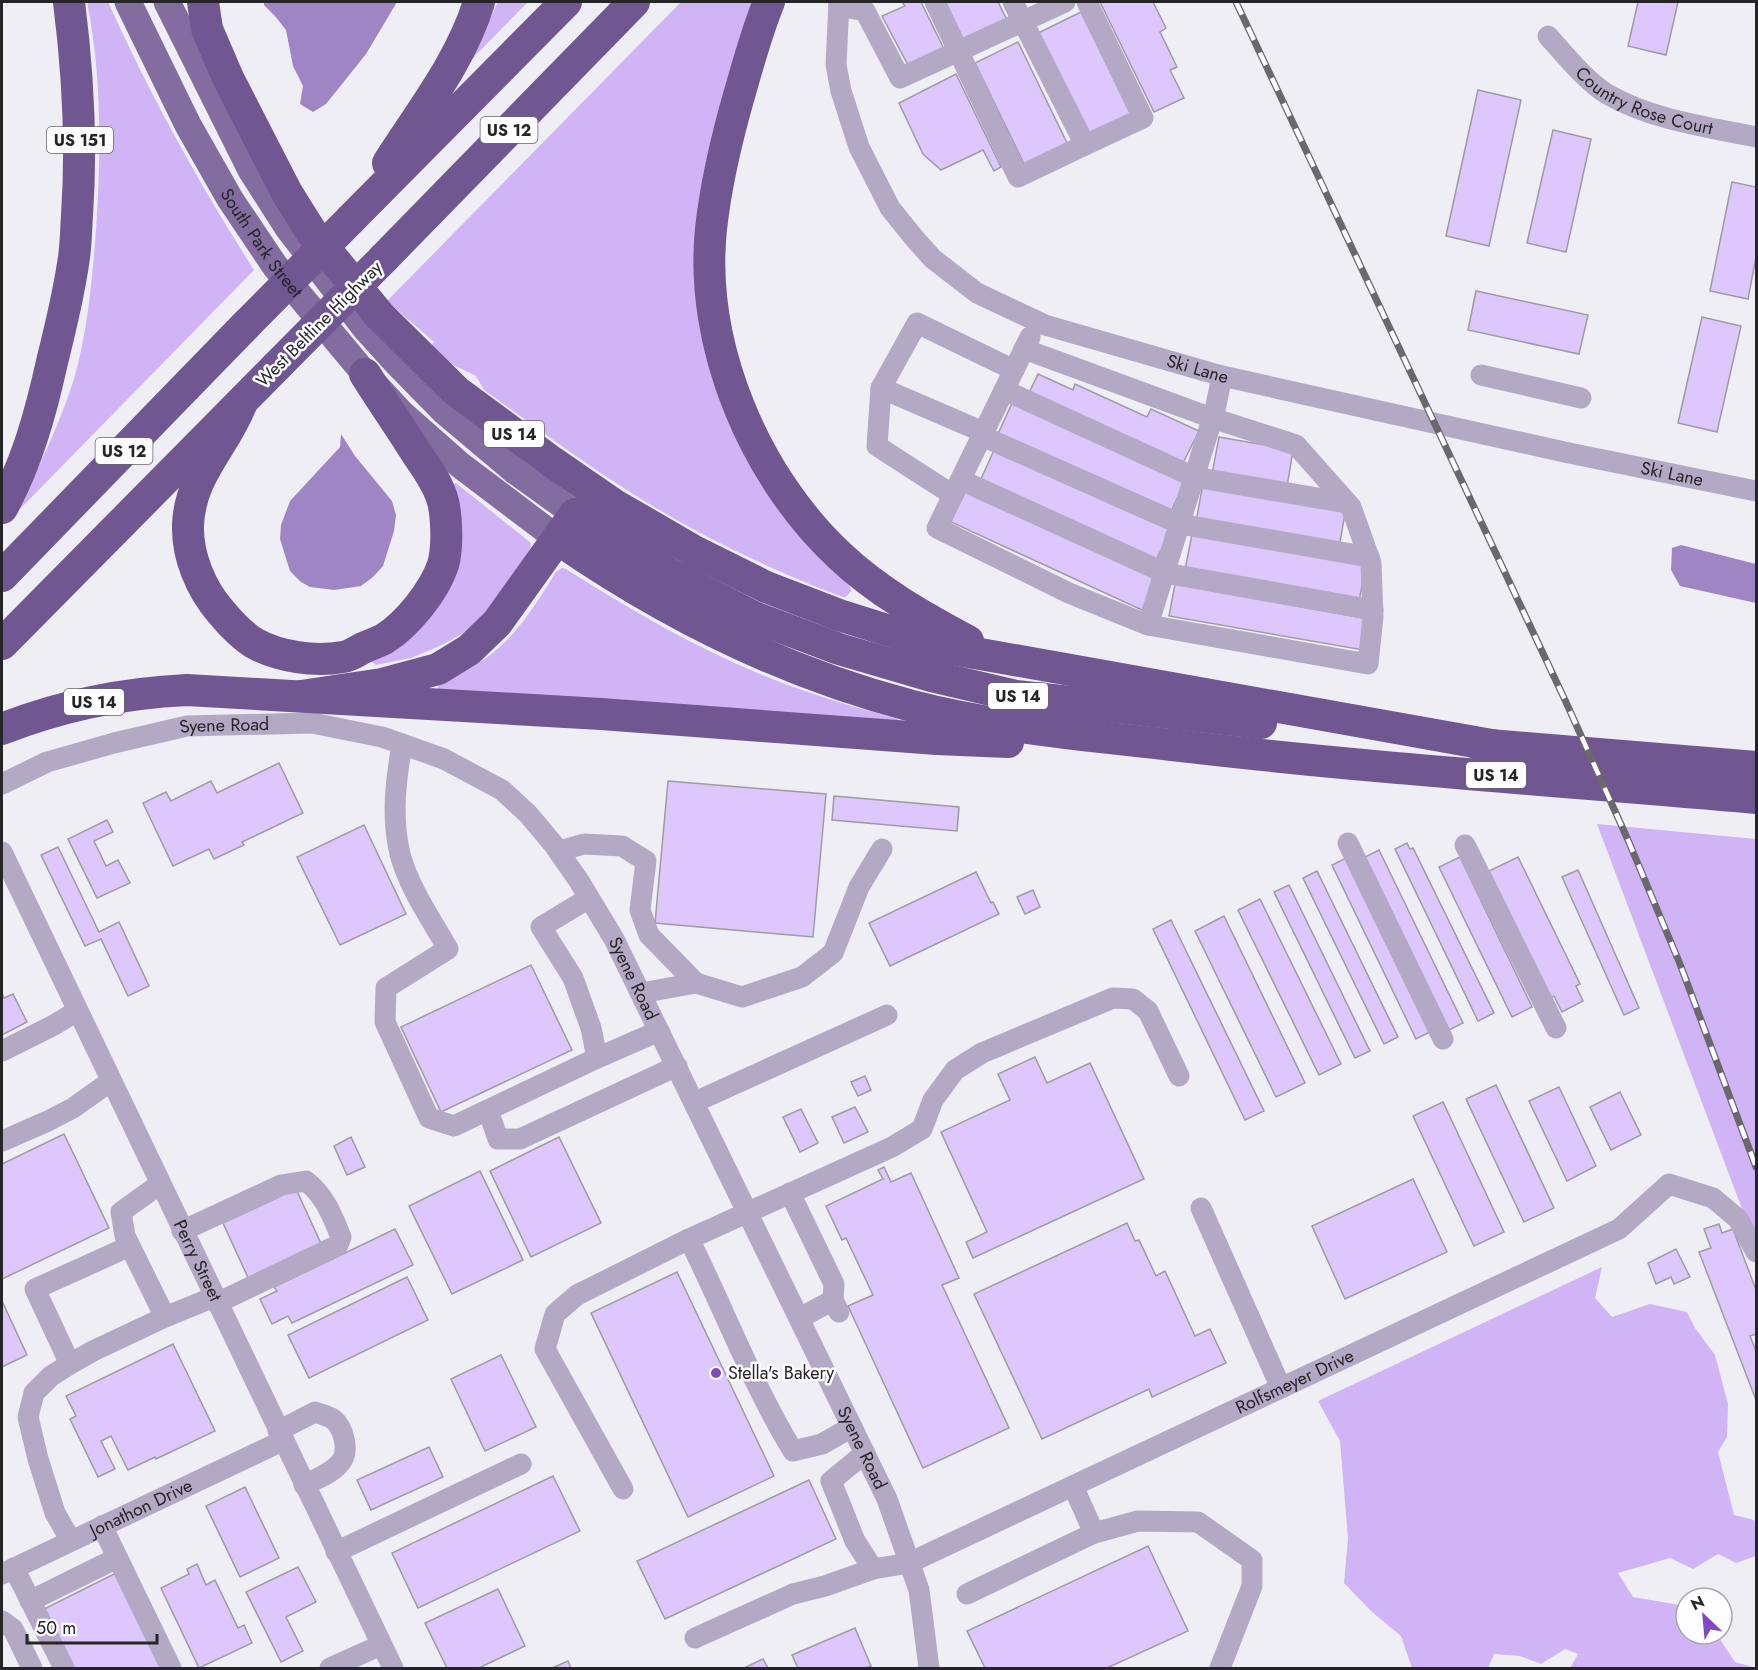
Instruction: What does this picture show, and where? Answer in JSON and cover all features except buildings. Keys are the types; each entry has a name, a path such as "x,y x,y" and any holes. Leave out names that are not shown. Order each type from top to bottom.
{"highway":[{"path":"55,2 64,131 55,294 56,347"},
{"name":"US 151","path":"2,508 30,441 56,347 74,262 80,129 76,54 69,2"},
{"name":"US 14","path":"203,2 207,29 228,78 288,193 312,233 380,316 456,391 613,504 694,551 766,587 839,615 941,647 1003,660 1497,746"},
{"path":"351,219 458,54 473,22 479,2"},
{"name":"US 12","path":"2,576 246,325 566,2"},
{"name":"West Beltline Highway","path":"2,644 634,2"},
{"path":"769,2 759,27 731,125 720,171 711,231 711,283 726,372 740,411 759,449 786,492 812,527 840,556 878,587 933,623 1003,660"},
{"path":"242,402 199,478 190,506 188,533 201,583 214,604 237,630 254,643 280,654 324,660 345,657 385,638 402,624 424,600 443,564 447,533 442,498 428,471 365,374"},
{"path":"301,696 382,684 438,669 469,650 497,623 567,527"},
{"name":"US 14","path":"567,527 672,575 754,617 838,649 931,676 1016,696 1497,746 1756,767"},
{"name":"US 14","path":"567,527 608,574 663,605 738,643 816,676 911,706 990,723 1236,753 1756,798"},
{"name":"US 14","path":"2,729 51,712 106,699 155,692 226,690 301,696"},
{"path":"301,696 601,714 937,739 1236,753"}],"main road":[{"name":"South Park Street","path":"128,2 188,125 236,208 275,266 365,374 399,412 460,465 567,527"},
{"name":"South Park Street","path":"166,2 251,170 288,228 359,320 395,361 445,412 515,471 567,527"}],"street":[{"path":"935,2 1018,177 1143,118 1087,2"},
{"path":"1012,2 1085,145"},
{"path":"839,4 865,11 900,78 1065,2"},
{"name":"Ski Lane","path":"839,4 836,64 841,91 859,147 890,208 915,239 933,259 977,293 1037,322 1222,376 1569,453 1756,491"},
{"name":"Country Rose Court","path":"1548,36 1606,93 1647,112 1756,137"},
{"path":"1023,349 1212,418 1296,445 1351,507 1371,563 1373,610 1368,664 1148,625 1069,593 938,528 982,434 1023,349 1037,322"},
{"path":"1014,370 917,323 881,388 877,446 957,488 1165,573 1373,610"},
{"path":"1481,375 1581,398"},
{"path":"1148,625 1212,418 1222,376"},
{"path":"881,388 1180,525 1369,557"},
{"path":"1004,390 1194,477 1347,503"},
{"name":"Syene Road","path":"2,784 47,762 187,726 312,723 382,737 444,759 502,790 528,814 559,851 614,939 887,1499 919,1590 929,1668"},
{"path":"402,744 396,784 395,814 400,854 417,895 448,949 386,988 385,1022 429,1118 454,1126 659,1031"},
{"path":"1348,843 1443,1039"},
{"path":"559,851 584,844 622,846 646,861 640,910 649,935 696,983"},
{"path":"1465,845 1556,1028"},
{"path":"641,993 696,983 742,997 802,977 833,953 859,887 882,849"},
{"name":"Perry Street","path":"2,852 393,1668"},
{"path":"589,898 541,927 573,978 591,1028 597,1058"},
{"path":"623,1489 545,1349 555,1314 577,1295 689,1239 892,1147 922,1129 933,1101 955,1070 982,1053 1113,998 1132,999 1148,1011 1179,1076"},
{"path":"2,1051 78,1011"},
{"path":"695,1102 887,1015"},
{"path":"488,1110 498,1139 520,1139 677,1066"},
{"path":"2,1141 56,1117 111,1081"},
{"path":"71,1541 55,1513 38,1459 28,1417 34,1393 51,1376 70,1364 165,1317 215,1300 338,1245 341,1237 329,1208 317,1190 306,1181 281,1185 182,1231"},
{"path":"160,1184 121,1212 125,1236 165,1317"},
{"name":"Rolfsmeyer Drive","path":"694,1638 793,1594 825,1586 873,1569 909,1563 1619,1228 1669,1184 1713,1198 1738,1219 1756,1252"},
{"path":"790,1193 834,1284 836,1306 800,1318"},
{"path":"1201,1208 1281,1388"},
{"path":"689,1239 713,1286 772,1417 793,1451 822,1444 852,1427"},
{"path":"70,1364 35,1289 130,1246"},
{"path":"280,1436 315,1412 333,1420 343,1435 345,1451 342,1461 330,1472 304,1485"},
{"name":"Jonathon Drive","path":"8,1571 280,1436"},
{"path":"865,1454 831,1481 855,1541 873,1569"},
{"path":"336,1552 521,1464"},
{"path":"1073,1486 1094,1533"},
{"path":"967,1594 1094,1533 1138,1521 1198,1522 1252,1560 1252,1586 1220,1668"},
{"path":"102,1526 171,1668"},
{"path":"30,1601 117,1558"},
{"path":"8,1571 30,1601 64,1668"},
{"path":"2,1622 13,1629 32,1668"},
{"path":"330,1668 381,1645"}],"shaded area":[{"path":"87,2 108,2 176,139 254,270 18,509 49,445 74,379 89,305 99,173 99,115 95,58"},
{"path":"264,2 397,2 366,54 326,104 313,112 300,104 303,86 293,66 286,30 264,5"},
{"path":"498,2 528,2 470,61 473,53"},
{"path":"681,2 757,2 702,318 837,571 850,586 851,591 846,597 792,577 742,554 669,516 625,489 484,390 476,376 435,356 428,349 434,342 387,301"},
{"path":"341,434 355,456 392,501 396,515 394,531 383,566 361,586 334,590 310,587 301,582 290,571 280,539 281,525 290,501 340,447"},
{"path":"456,483 531,543 529,554 497,604 463,633 411,658 376,665 368,659 426,621 451,485"},
{"path":"1681,545 1756,564 1756,603 1680,586 1671,570 1672,548"},
{"path":"562,568 670,631 752,671 839,702 898,719 897,722 436,694 439,684 479,663 508,639 532,609 556,572"},
{"path":"1597,824 1756,839 1756,1246"},
{"path":"1602,1267 1595,1298 1612,1317 1650,1304 1687,1312 1695,1328 1715,1355 1728,1404 1727,1437 1718,1452 1734,1515 1754,1520 1756,1525 1756,1556 1736,1563 1718,1554 1693,1569 1670,1558 1618,1573 1633,1597 1674,1604 1674,1646 1724,1646 1735,1662 1756,1668 1570,1668 1578,1654 1565,1649 1541,1664 1520,1656 1494,1654 1488,1668 1412,1668 1401,1636 1372,1612 1344,1583 1348,1539 1340,1441 1318,1401"}],"railway":[{"path":"1236,2 1565,700 1628,840 1680,964 1756,1167"}],"place":[{"name":"Stella's Bakery","path":"716,1373"}]}
